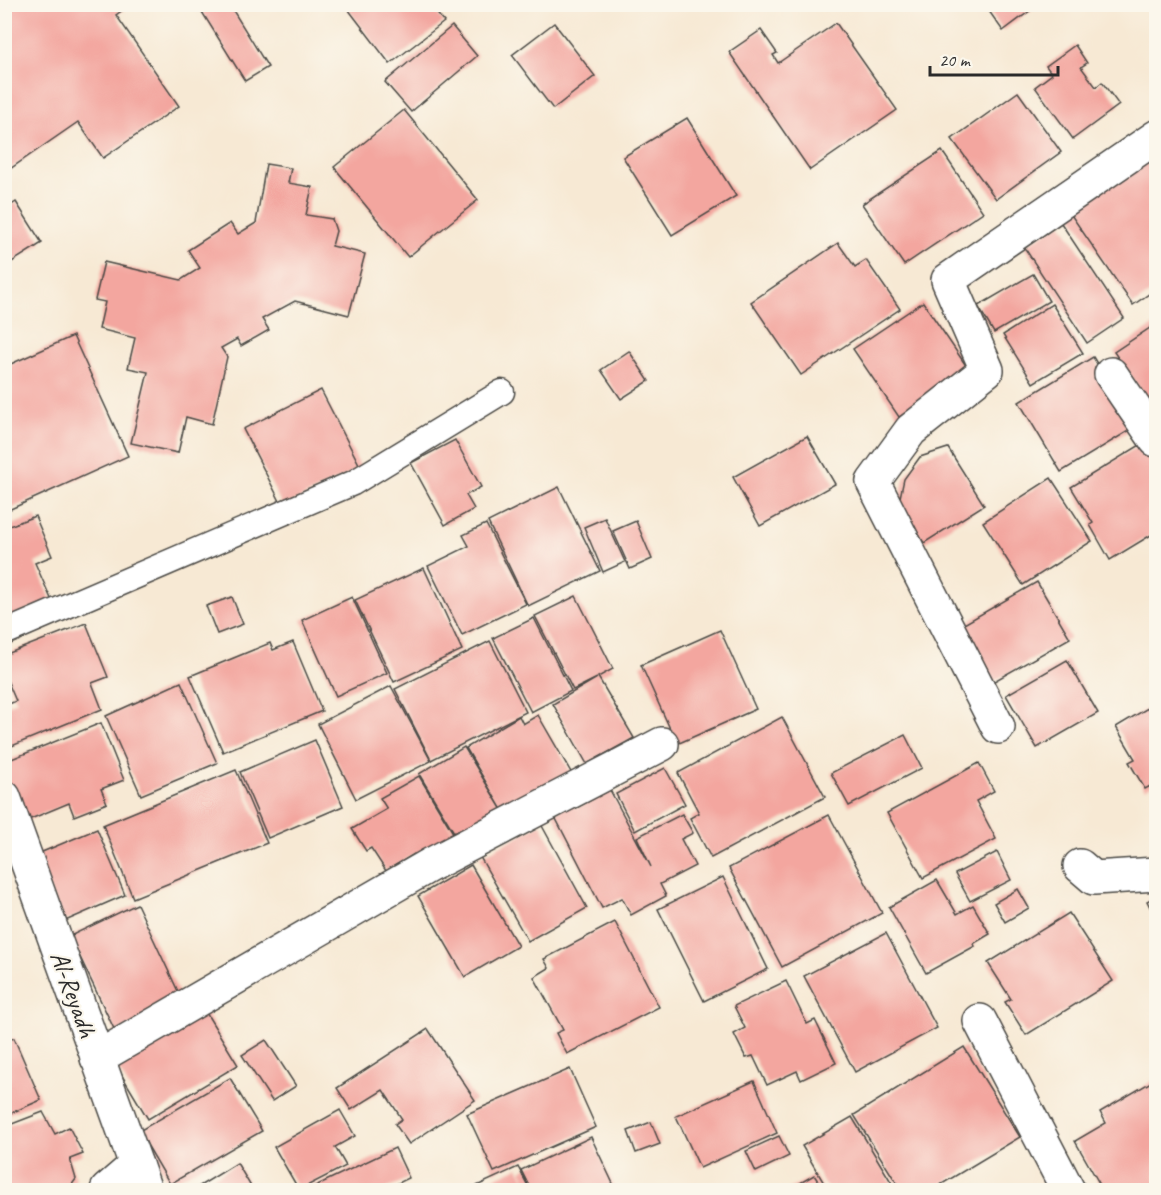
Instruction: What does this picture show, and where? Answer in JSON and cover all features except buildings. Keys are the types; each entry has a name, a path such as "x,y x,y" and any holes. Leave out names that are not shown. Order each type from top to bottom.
{"street":[{"path":"998,727 873,482 911,430 987,370 948,280 1156,137"},
{"path":"1111,374 1156,440"},
{"path":"98,1058 430,866 662,744"},
{"name":"Al-Reyadh","path":"6,805 141,1178"},
{"path":"1080,866 1094,878 1156,874"},
{"path":"980,1021 1068,1191"},
{"path":"107,1191 141,1178"}],"lane":[{"path":"4,633 353,483 502,392"}]}
